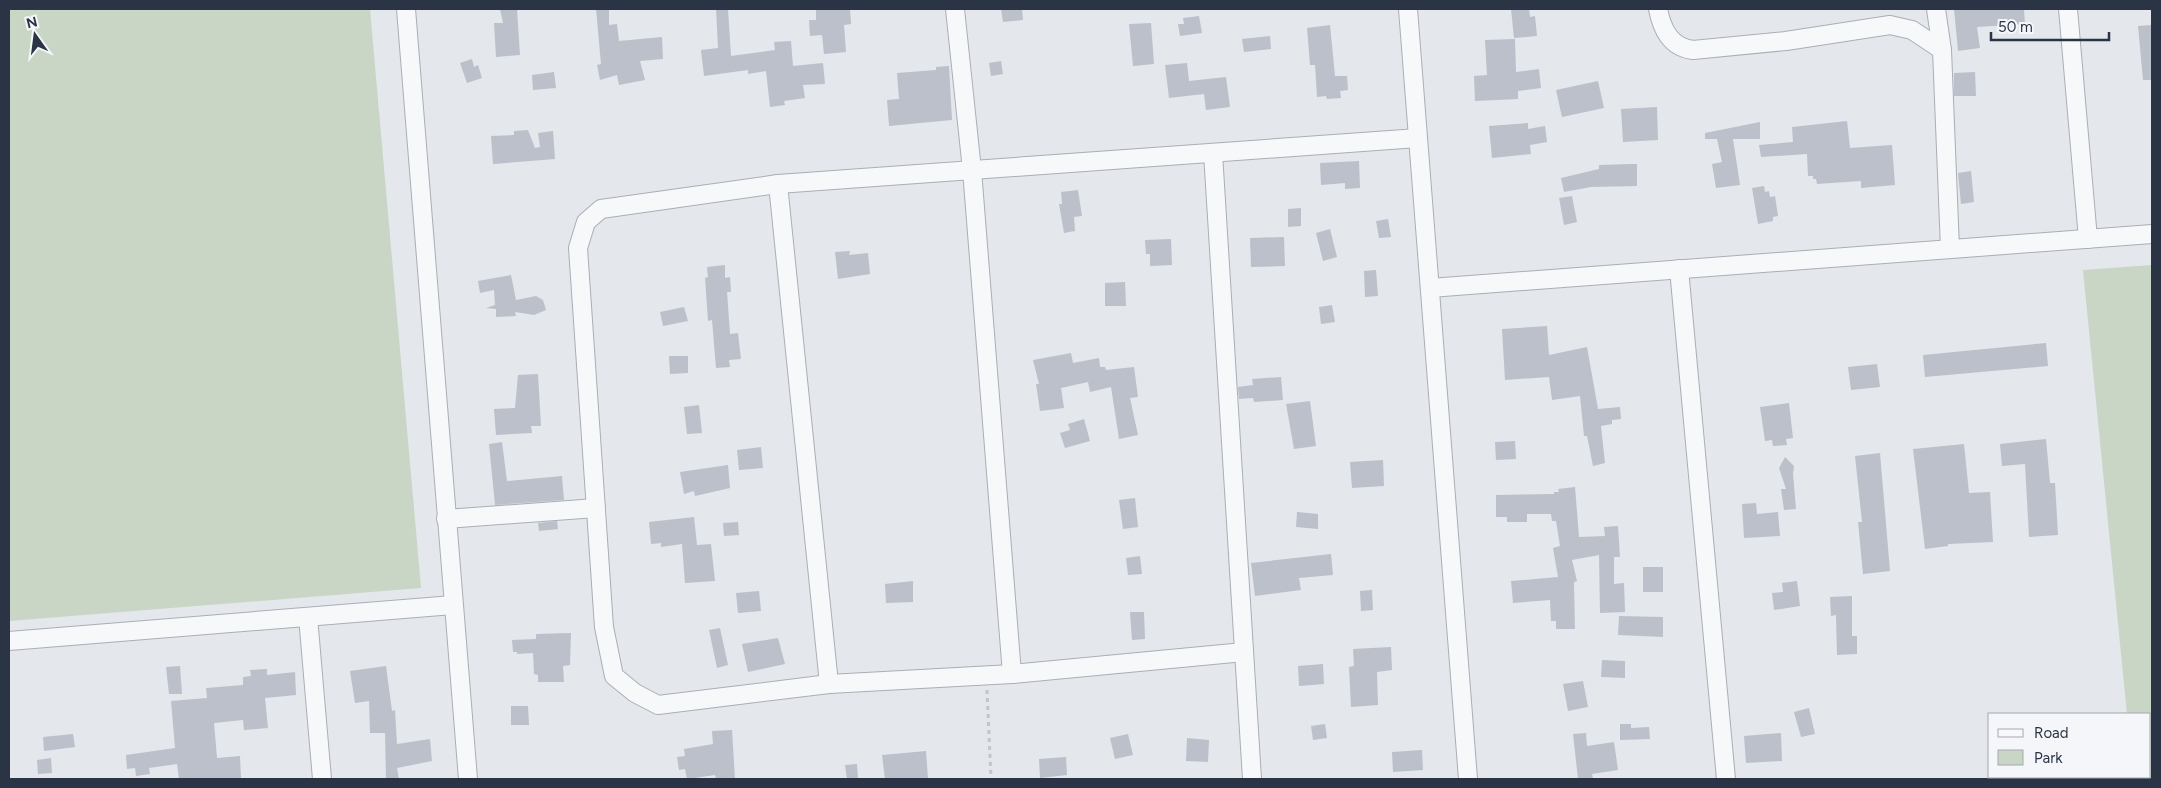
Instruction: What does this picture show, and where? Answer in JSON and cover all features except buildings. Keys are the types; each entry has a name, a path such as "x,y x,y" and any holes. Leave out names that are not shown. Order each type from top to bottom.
{"street":[{"path":"406,9 468,779"},
{"path":"955,9 972,170 1012,674"},
{"path":"1408,9 1468,779"},
{"path":"1658,9 1665,31 1676,44 1692,50 1786,41 1890,26 1912,30 1942,50"},
{"path":"1936,9 1942,50 1950,249"},
{"path":"2068,9 2088,238"},
{"path":"1244,652 1012,674 829,684 658,705 635,693 614,676 604,627 578,248 586,222 602,209 778,184 1418,138"},
{"path":"1213,153 1252,779"},
{"path":"778,184 829,684"},
{"path":"1430,288 2152,234"},
{"path":"1679,269 1726,779"},
{"path":"446,519 596,508"},
{"path":"9,641 453,605"},
{"path":"308,617 322,779"}],"path":[{"path":"986,675 991,779"}],"green space":[{"path":"9,9 370,9 421,588 9,621"},
{"path":"2152,265 2152,779 2133,779 2151,778 2151,713 2127,713 2083,270"}]}
